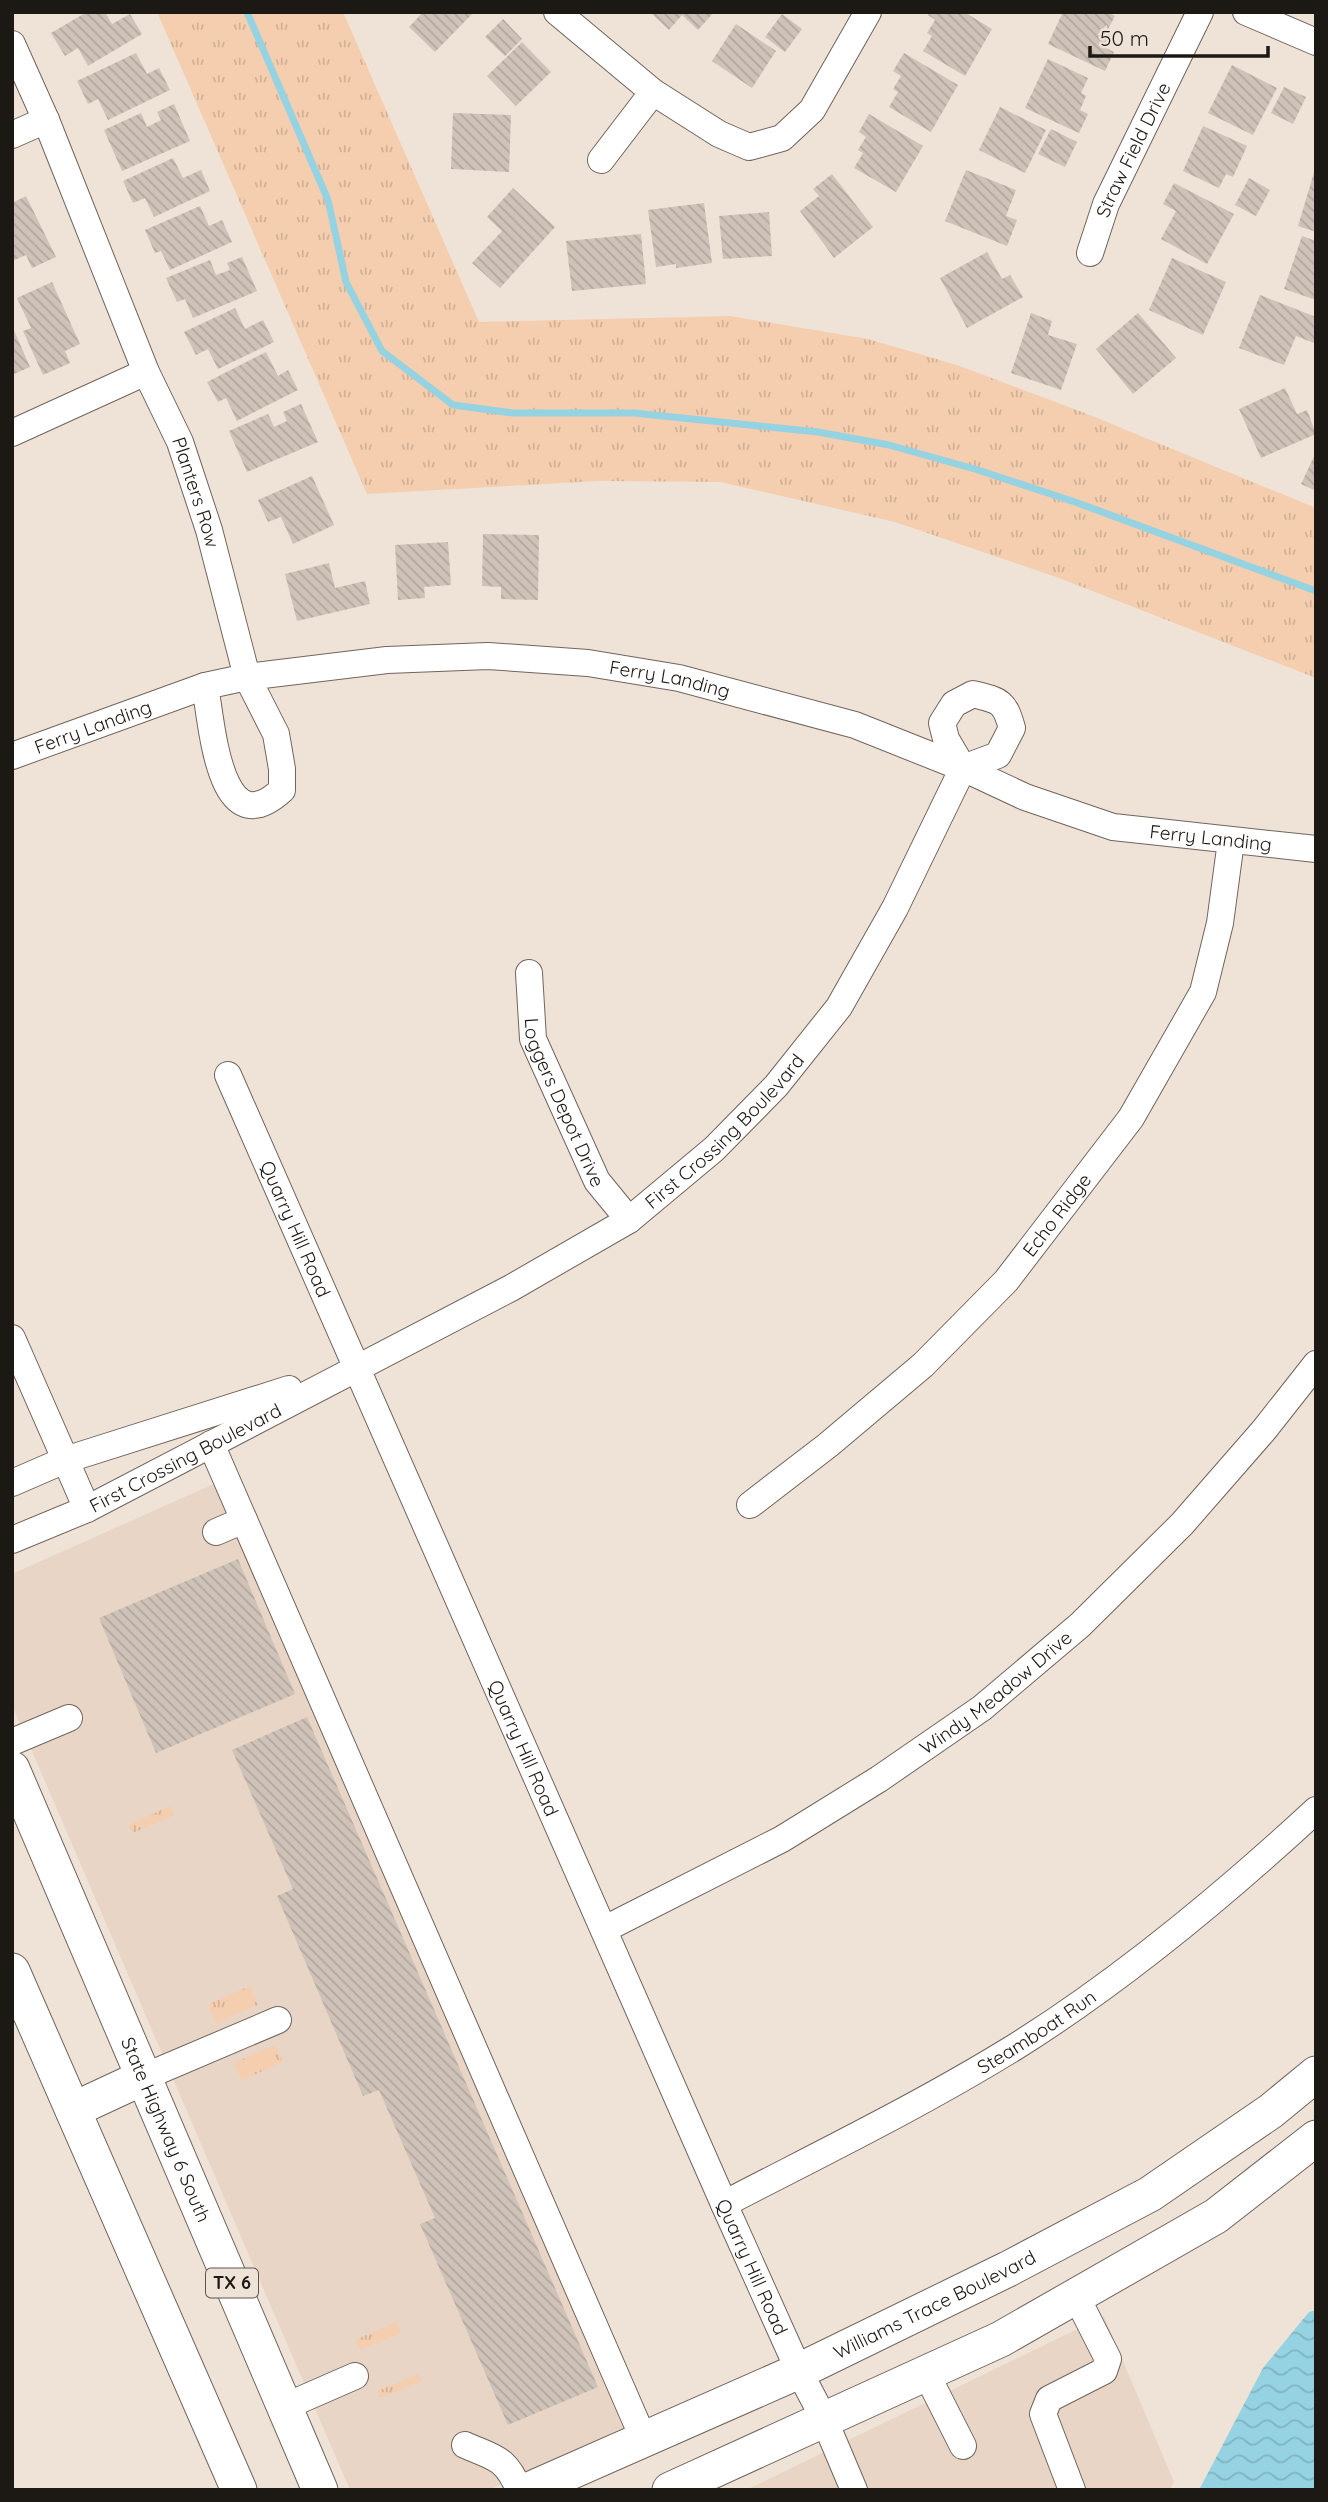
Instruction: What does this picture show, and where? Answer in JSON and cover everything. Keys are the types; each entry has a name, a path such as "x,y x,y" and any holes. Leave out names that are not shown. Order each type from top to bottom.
{"main road":[{"name":"State Highway 6 South","path":"12,1769 320,2490"},
{"path":"12,1971 239,2490"},
{"name":"Williams Trace Boulevard","path":"529,2490 799,2371 1008,2269 1150,2194 1271,2111 1316,2074"},
{"path":"73,2109 144,2077"},
{"path":"670,2490 1001,2339 1216,2216 1316,2138"}],"street":[{"path":"558,12 653,92 719,134 749,146 782,138 812,110 868,12"},
{"name":"Straw Field Drive","path":"1090,253 1106,204 1200,12"},
{"path":"1246,12 1316,42"},
{"name":"Planters Row","path":"12,44 46,120 146,372 180,442 209,530 247,677 276,734 282,769 282,790 270,802 254,806 241,804 227,788 220,768 205,686"},
{"path":"601,160 653,92"},
{"path":"12,135 46,120"},
{"path":"12,433 146,372"},
{"name":"Ferry Landing","path":"12,756 205,686 247,677 387,660 488,656 588,663 678,678 855,725 963,768 1025,797 1113,827 1316,849"},
{"name":"First Crossing Boulevard","path":"12,1539 87,1509 511,1288 629,1220 714,1149 776,1086 839,1007 895,908 963,768"},
{"name":"Echo Ridge","path":"750,1505 828,1445 923,1365 1006,1281 1131,1118 1203,992 1220,923 1231,841"},
{"name":"Loggers Depot Drive","path":"529,973 533,1039 597,1181 629,1220"},
{"name":"Quarry Hill Road","path":"228,1075 724,2204 854,2490"},
{"path":"12,1338 87,1509"},
{"name":"Windy Meadow Drive","path":"605,1929 782,1839 879,1779 982,1707 1080,1625 1182,1524 1264,1430 1316,1364"},
{"name":"First Crossing Boulevard","path":"12,1483 65,1460 357,1367"},
{"path":"211,1444 644,2440"},
{"path":"216,1532 244,1520"},
{"path":"12,1742 69,1718"},
{"name":"Steamboat Run","path":"724,2204 915,2106 1017,2045 1128,1968 1212,1901 1316,1810"},
{"path":"144,2077 278,2020"},
{"path":"1073,2490 1043,2414 1049,2399 1104,2371 1108,2359 1076,2296"},
{"path":"926,2373 963,2446"},
{"path":"284,2407 355,2376"},
{"path":"465,2445 500,2461 511,2470 519,2490"}],"shaded area":[{"path":"218,1482 623,2428 489,2490 350,2490 12,1705 12,1574"},
{"path":"1104,2316 1174,2482 1170,2490 746,2490"}],"green space":[{"path":"157,12 343,12 479,322 730,316 868,339 957,365 1085,413 1316,508 1316,678 1059,578 895,522 720,482 599,481 367,494"},
{"path":"170,1806 174,1815 133,1833 129,1825"},
{"path":"250,1986 258,2005 216,2023 208,2004"},
{"path":"275,2045 283,2062 242,2080 234,2063"},
{"path":"396,2322 401,2333 360,2350 355,2340"},
{"path":"418,2374 422,2381 380,2398 378,2391"}],"water":[{"path":"1316,2310 1316,2490 1199,2490 1263,2368 1309,2312"}],"building":[{"path":"87,12 105,12 112,24 130,14 142,34 88,66 78,48 65,56 51,33"},
{"path":"423,12 474,12 435,52 409,27"},
{"path":"650,12 714,12 698,30 682,15 669,30"},
{"path":"929,12 964,12 992,29 965,76 923,51 932,36 927,33 935,20 928,15"},
{"path":"1063,12 1107,12 1115,16 1107,31 1112,34 1106,48 1114,52 1105,71 1048,44"},
{"path":"782,14 802,29 785,52 765,37"},
{"path":"503,19 522,39 505,56 485,37"},
{"path":"736,24 776,51 752,88 712,61"},
{"path":"522,42 551,72 516,106 487,76"},
{"path":"136,53 147,74 159,68 170,90 108,120 98,99 88,104 77,81"},
{"path":"904,53 958,85 931,132 889,107 898,92 893,89 901,76 893,71"},
{"path":"1048,59 1088,78 1081,93 1086,96 1080,110 1088,114 1079,133 1025,108"},
{"path":"1232,65 1277,88 1253,135 1208,113"},
{"path":"1284,87 1306,97 1293,124 1271,113"},
{"path":"174,104 190,141 122,171 104,130 141,113 147,127 161,120 157,112"},
{"path":"1000,107 1046,130 1025,173 979,150"},
{"path":"453,113 511,115 509,172 451,169"},
{"path":"869,114 923,146 896,192 854,168 863,153 858,150 866,137 859,132"},
{"path":"1203,126 1247,146 1233,177 1226,174 1219,188 1183,171"},
{"path":"1051,129 1077,142 1065,167 1038,154"},
{"path":"173,158 183,178 201,170 210,191 154,217 145,198 133,203 123,181"},
{"path":"1316,169 1316,232 1298,226"},
{"path":"966,170 1016,190 1006,216 1017,220 1007,246 945,221"},
{"path":"832,174 873,227 834,258 800,211 819,196 813,189"},
{"path":"1249,178 1270,190 1256,216 1235,205"},
{"path":"1174,183 1234,214 1207,264 1161,239 1176,211 1163,204"},
{"path":"513,188 555,227 500,288 472,263 502,231 487,217"},
{"path":"26,196 56,257 32,268 26,255 12,261 12,203"},
{"path":"704,203 712,263 676,268 676,264 656,267 648,210"},
{"path":"200,206 209,226 222,220 232,242 170,270 161,251 155,253 145,230"},
{"path":"769,212 772,256 723,259 719,216"},
{"path":"641,234 646,284 572,291 566,241"},
{"path":"1302,236 1316,241 1316,300 1284,289"},
{"path":"987,252 1002,279 1010,275 1023,297 967,328 940,278"},
{"path":"242,257 257,291 193,318 185,299 177,302 166,278 210,260 216,275 230,270 227,263"},
{"path":"1172,258 1226,282 1203,335 1149,310"},
{"path":"52,282 80,344 65,351 70,363 43,375 23,331 31,328 17,298"},
{"path":"1260,295 1316,317 1314,343 1296,336 1284,365 1239,348"},
{"path":"235,308 245,329 263,320 274,342 218,369 208,349 196,355 184,332"},
{"path":"1031,313 1052,321 1048,335 1077,344 1061,390 1011,373"},
{"path":"1138,313 1176,358 1133,394 1096,349"},
{"path":"12,326 30,367 12,375"},
{"path":"266,352 278,376 288,370 298,390 237,421 226,398 218,402 207,382"},
{"path":"1285,388 1297,414 1307,410 1316,434 1261,458 1239,409"},
{"path":"301,404 318,442 247,472 229,431 268,414 274,427 287,421 283,412"},
{"path":"1316,452 1316,491 1301,484"},
{"path":"312,476 334,525 293,544 281,517 268,522 258,500"},
{"path":"483,534 539,535 538,600 501,599 501,587 482,586"},
{"path":"448,542 451,585 424,587 425,598 398,600 395,545"},
{"path":"329,563 335,588 365,581 370,604 297,621 285,574"},
{"path":"238,1559 295,1694 156,1753 99,1618"},
{"path":"307,1717 598,2387 508,2425 420,2224 435,2218 379,2090 363,2096 277,1896 293,1889 232,1750"}],"waterway":[{"path":"247,12 328,200 346,282 382,351 453,405 513,413 634,413 818,432 889,445 978,470 1075,502 1316,591"}]}
